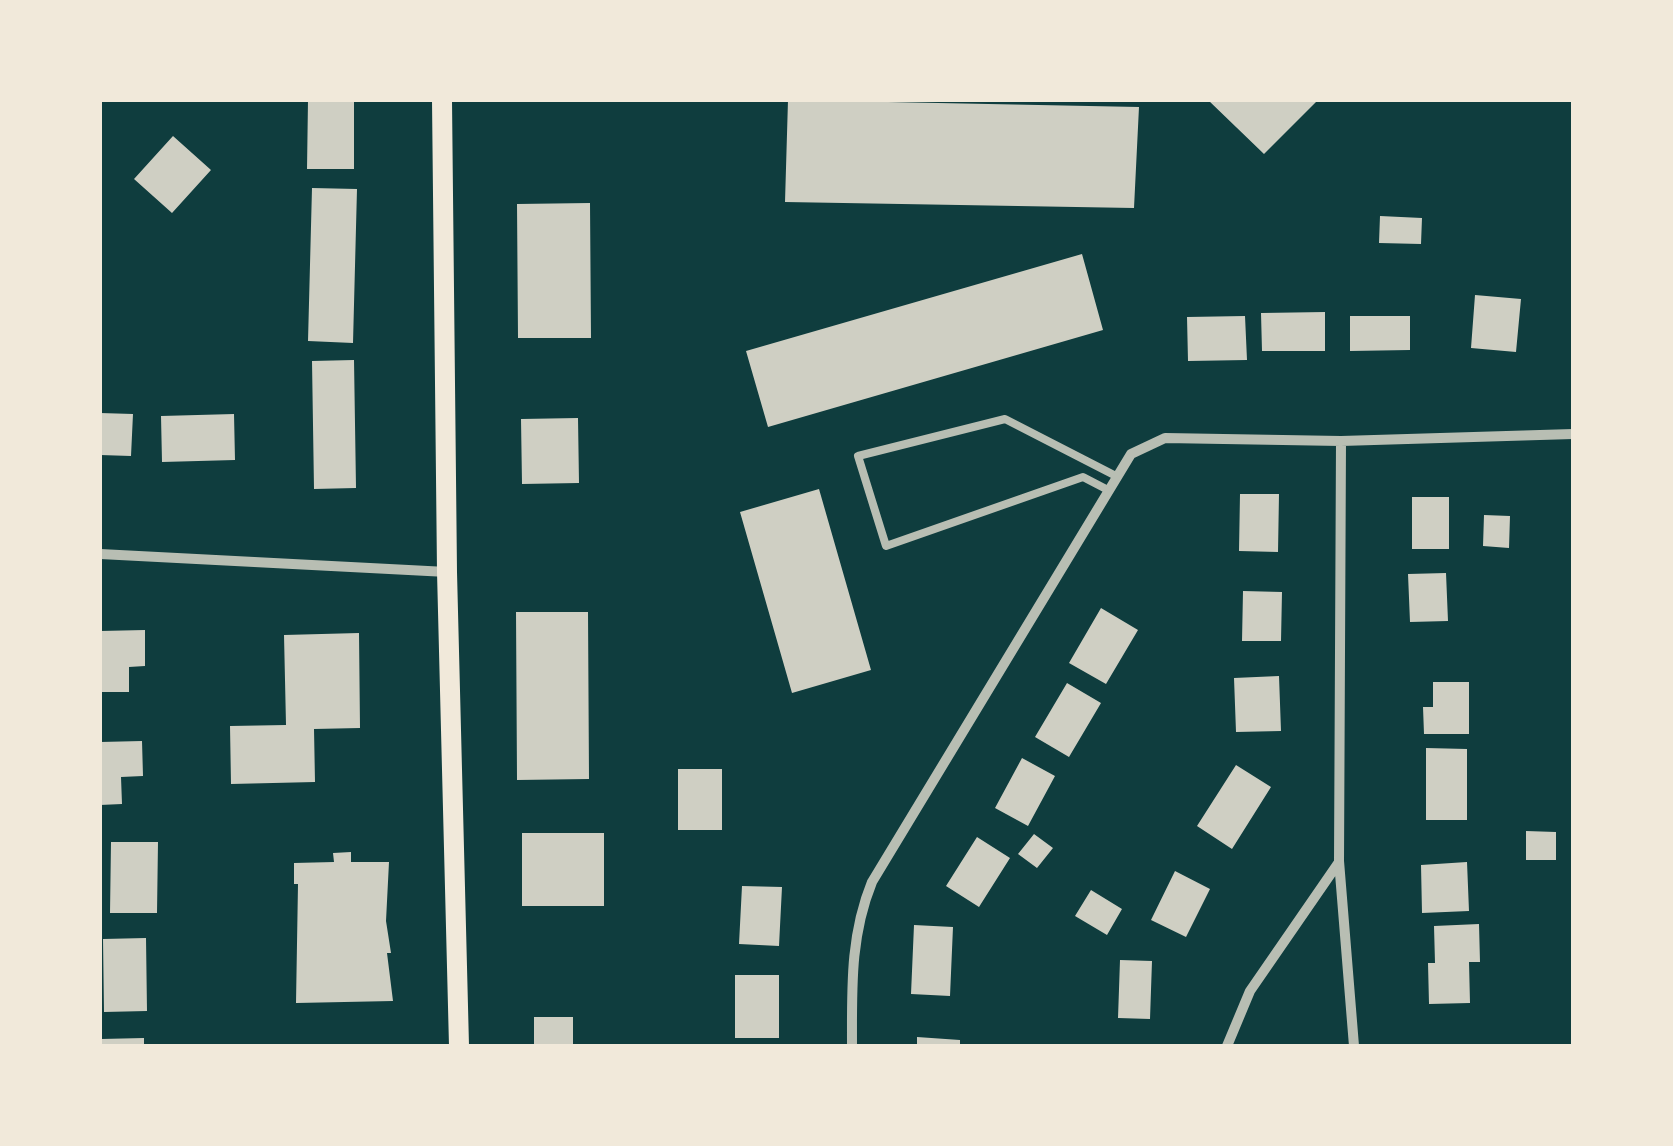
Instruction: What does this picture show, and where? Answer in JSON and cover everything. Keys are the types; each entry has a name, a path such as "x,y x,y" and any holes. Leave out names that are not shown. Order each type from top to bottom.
{"main road":[{"path":"442,100 447,572 460,1046"}],"street":[{"path":"852,1046 852,951 858,917 872,882 1130,454 1164,438 1341,441 1573,434"},
{"path":"1341,441 1340,861 1354,1046"},
{"path":"100,554 447,572"},
{"path":"1227,1046 1250,991 1340,861"}],"lane":[{"path":"1108,490 1083,476 886,546 858,456 1005,419 1116,476"}],"building":[{"path":"308,100 354,100 354,169 307,169"},
{"path":"788,100 1139,107 1134,208 785,202"},
{"path":"1208,100 1318,100 1264,154"},
{"path":"173,136 211,170 172,213 134,179"},
{"path":"312,188 357,189 353,343 308,341"},
{"path":"590,203 591,338 518,338 517,204"},
{"path":"1380,216 1422,218 1421,244 1379,243"},
{"path":"1082,254 1103,330 768,427 746,351"},
{"path":"1475,295 1521,299 1516,352 1471,348"},
{"path":"1325,312 1325,351 1262,351 1261,313"},
{"path":"1245,316 1247,360 1188,361 1187,317"},
{"path":"1350,316 1410,316 1410,350 1350,351"},
{"path":"354,360 356,488 314,489 312,361"},
{"path":"100,413 133,414 131,456 100,455"},
{"path":"234,414 235,460 162,462 161,416"},
{"path":"578,418 579,483 522,484 521,419"},
{"path":"819,489 871,670 792,693 740,512"},
{"path":"1240,494 1279,494 1278,552 1239,551"},
{"path":"1412,497 1449,497 1449,549 1412,549"},
{"path":"1484,515 1510,516 1509,548 1483,546"},
{"path":"1446,573 1448,621 1410,622 1408,574"},
{"path":"1243,591 1282,592 1281,641 1242,641"},
{"path":"1101,608 1138,630 1106,684 1069,663"},
{"path":"516,612 588,612 589,779 517,780"},
{"path":"145,630 145,666 129,667 129,692 100,692 100,631"},
{"path":"359,633 360,728 314,729 315,782 231,784 230,726 286,725 284,635"},
{"path":"1279,676 1281,731 1236,732 1234,678"},
{"path":"1433,682 1469,682 1469,734 1424,734 1423,707 1433,707"},
{"path":"1067,683 1101,703 1069,757 1035,737"},
{"path":"142,741 143,776 121,777 122,804 100,805 100,742"},
{"path":"1426,748 1467,749 1467,820 1426,820"},
{"path":"1022,758 1055,776 1028,826 995,808"},
{"path":"1236,765 1271,787 1232,849 1197,826"},
{"path":"678,769 722,769 722,830 678,830"},
{"path":"1526,831 1556,832 1556,860 1526,860"},
{"path":"522,833 604,833 604,906 522,906"},
{"path":"1034,834 1053,848 1037,868 1018,854"},
{"path":"977,837 1010,858 979,907 946,886"},
{"path":"111,842 158,842 157,913 110,913"},
{"path":"351,852 351,862 389,862 386,921 393,1001 296,1003 298,884 294,884 294,863 334,862 333,853"},
{"path":"1467,862 1469,911 1422,913 1421,865"},
{"path":"1175,871 1210,889 1186,937 1151,920"},
{"path":"742,886 782,887 779,946 739,944"},
{"path":"1091,890 1122,909 1107,935 1075,916"},
{"path":"1479,924 1480,962 1469,962 1470,1003 1429,1004 1428,963 1435,963 1434,926"},
{"path":"914,925 953,927 950,996 911,994"},
{"path":"146,938 147,1011 104,1012 103,939"},
{"path":"1120,960 1152,961 1150,1019 1118,1018"},
{"path":"735,975 779,975 779,1038 735,1038"},
{"path":"534,1017 573,1017 573,1046 534,1046"},
{"path":"917,1037 960,1040 960,1046 917,1046"},
{"path":"144,1038 144,1046 101,1046 101,1039"}]}
